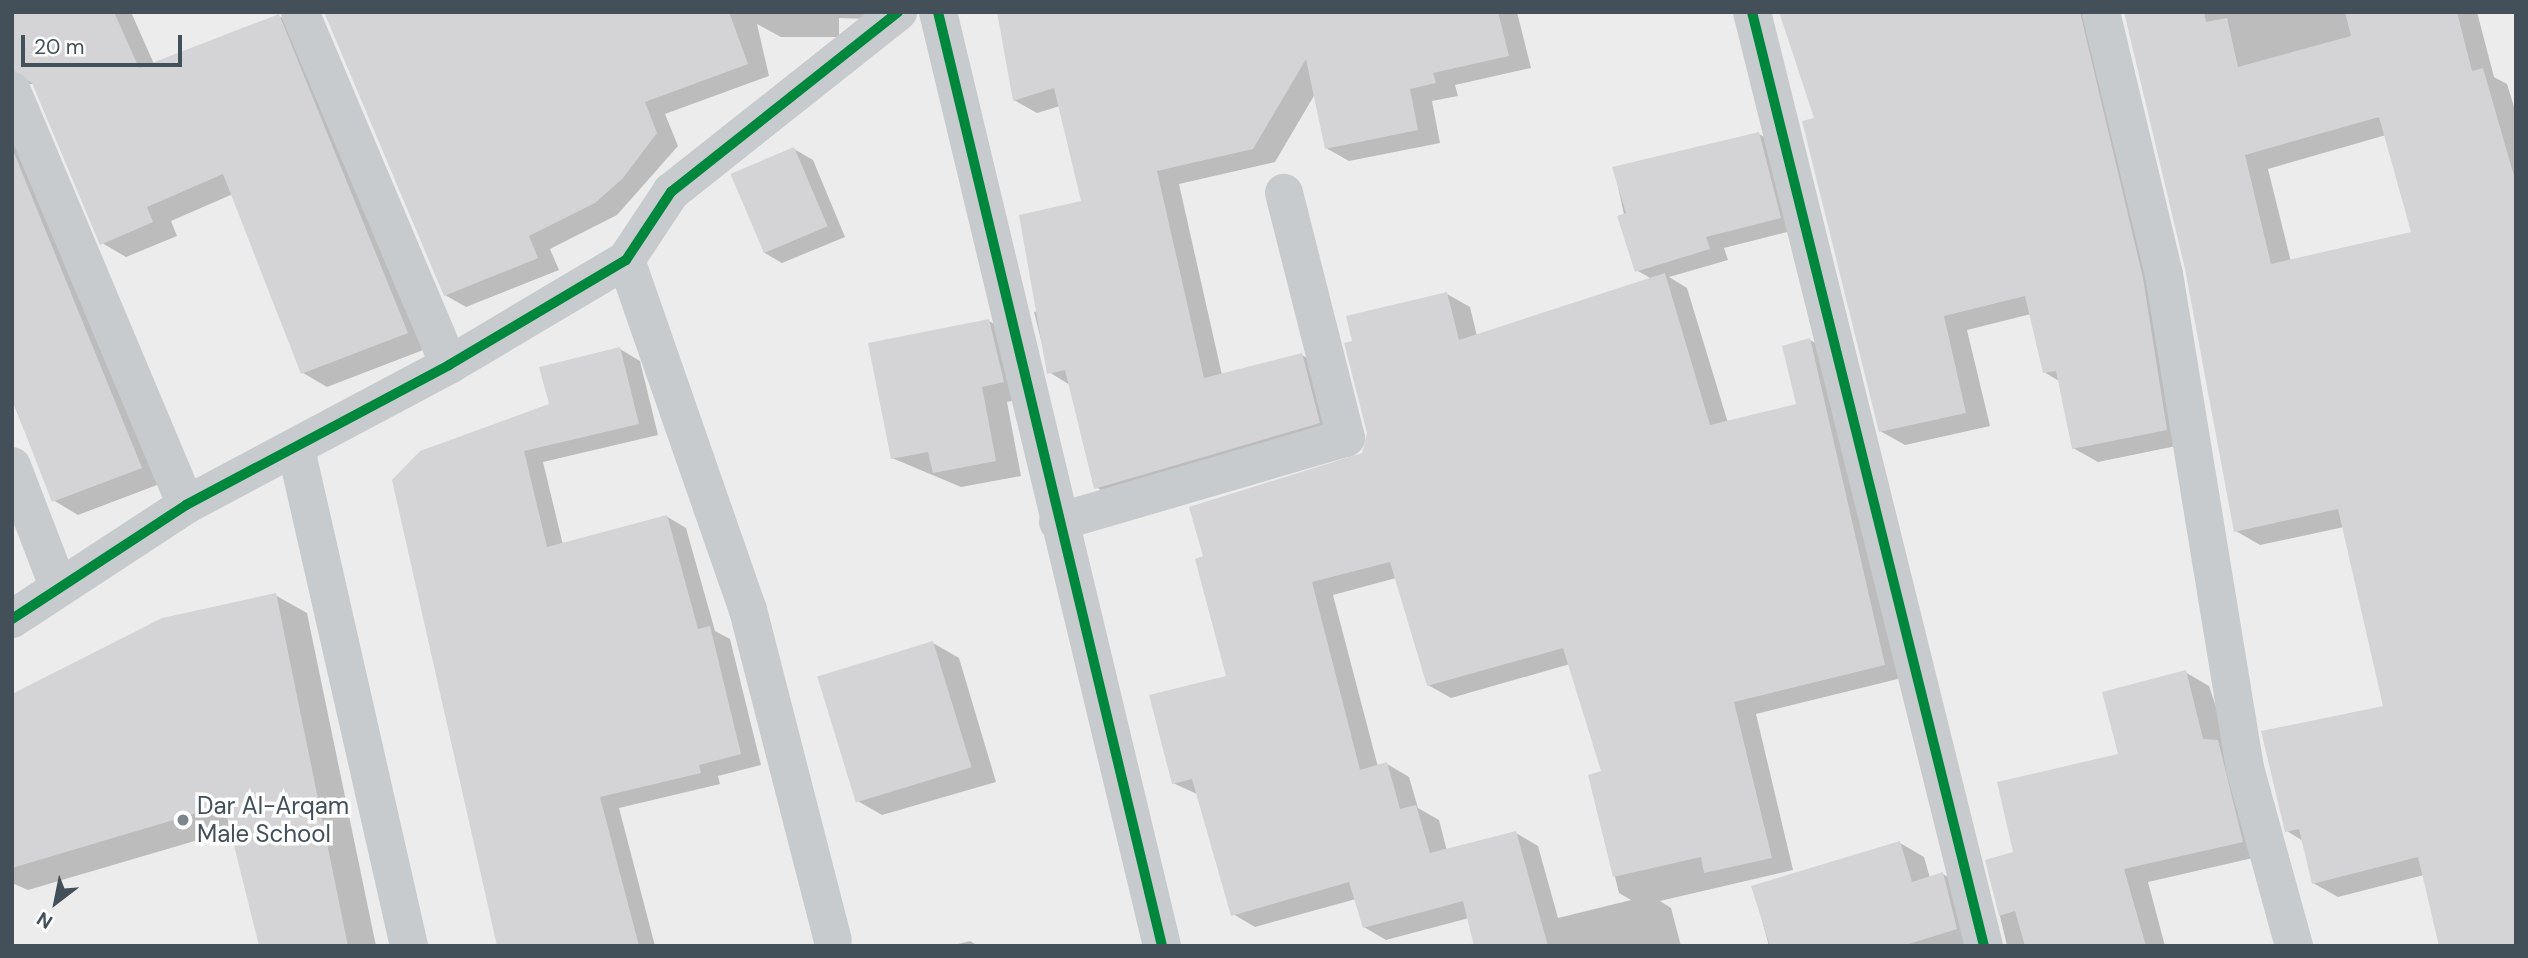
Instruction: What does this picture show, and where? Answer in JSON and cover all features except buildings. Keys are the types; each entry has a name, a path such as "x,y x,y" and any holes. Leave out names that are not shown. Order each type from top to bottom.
{"street":[{"path":"300,12 449,365"},
{"path":"12,619 58,586 186,505 296,449 449,365 626,260 671,192 898,12"},
{"path":"938,12 1058,522 1162,946"},
{"path":"1752,12 1984,946"},
{"path":"2101,12 2164,274 2245,768 2294,946"},
{"path":"12,91 186,505"},
{"path":"1058,522 1346,438 1284,193"},
{"path":"626,260 748,610 833,940"},
{"path":"296,449 410,946"},
{"path":"12,466 58,586"}],"cycle path":[{"path":"12,619 186,505 449,365 626,260 671,192 898,12"},
{"path":"938,12 1162,946"},
{"path":"1752,12 1984,946"}],"place":[{"name":"Dar Al-Arqam Male School","path":"183,820"}]}
